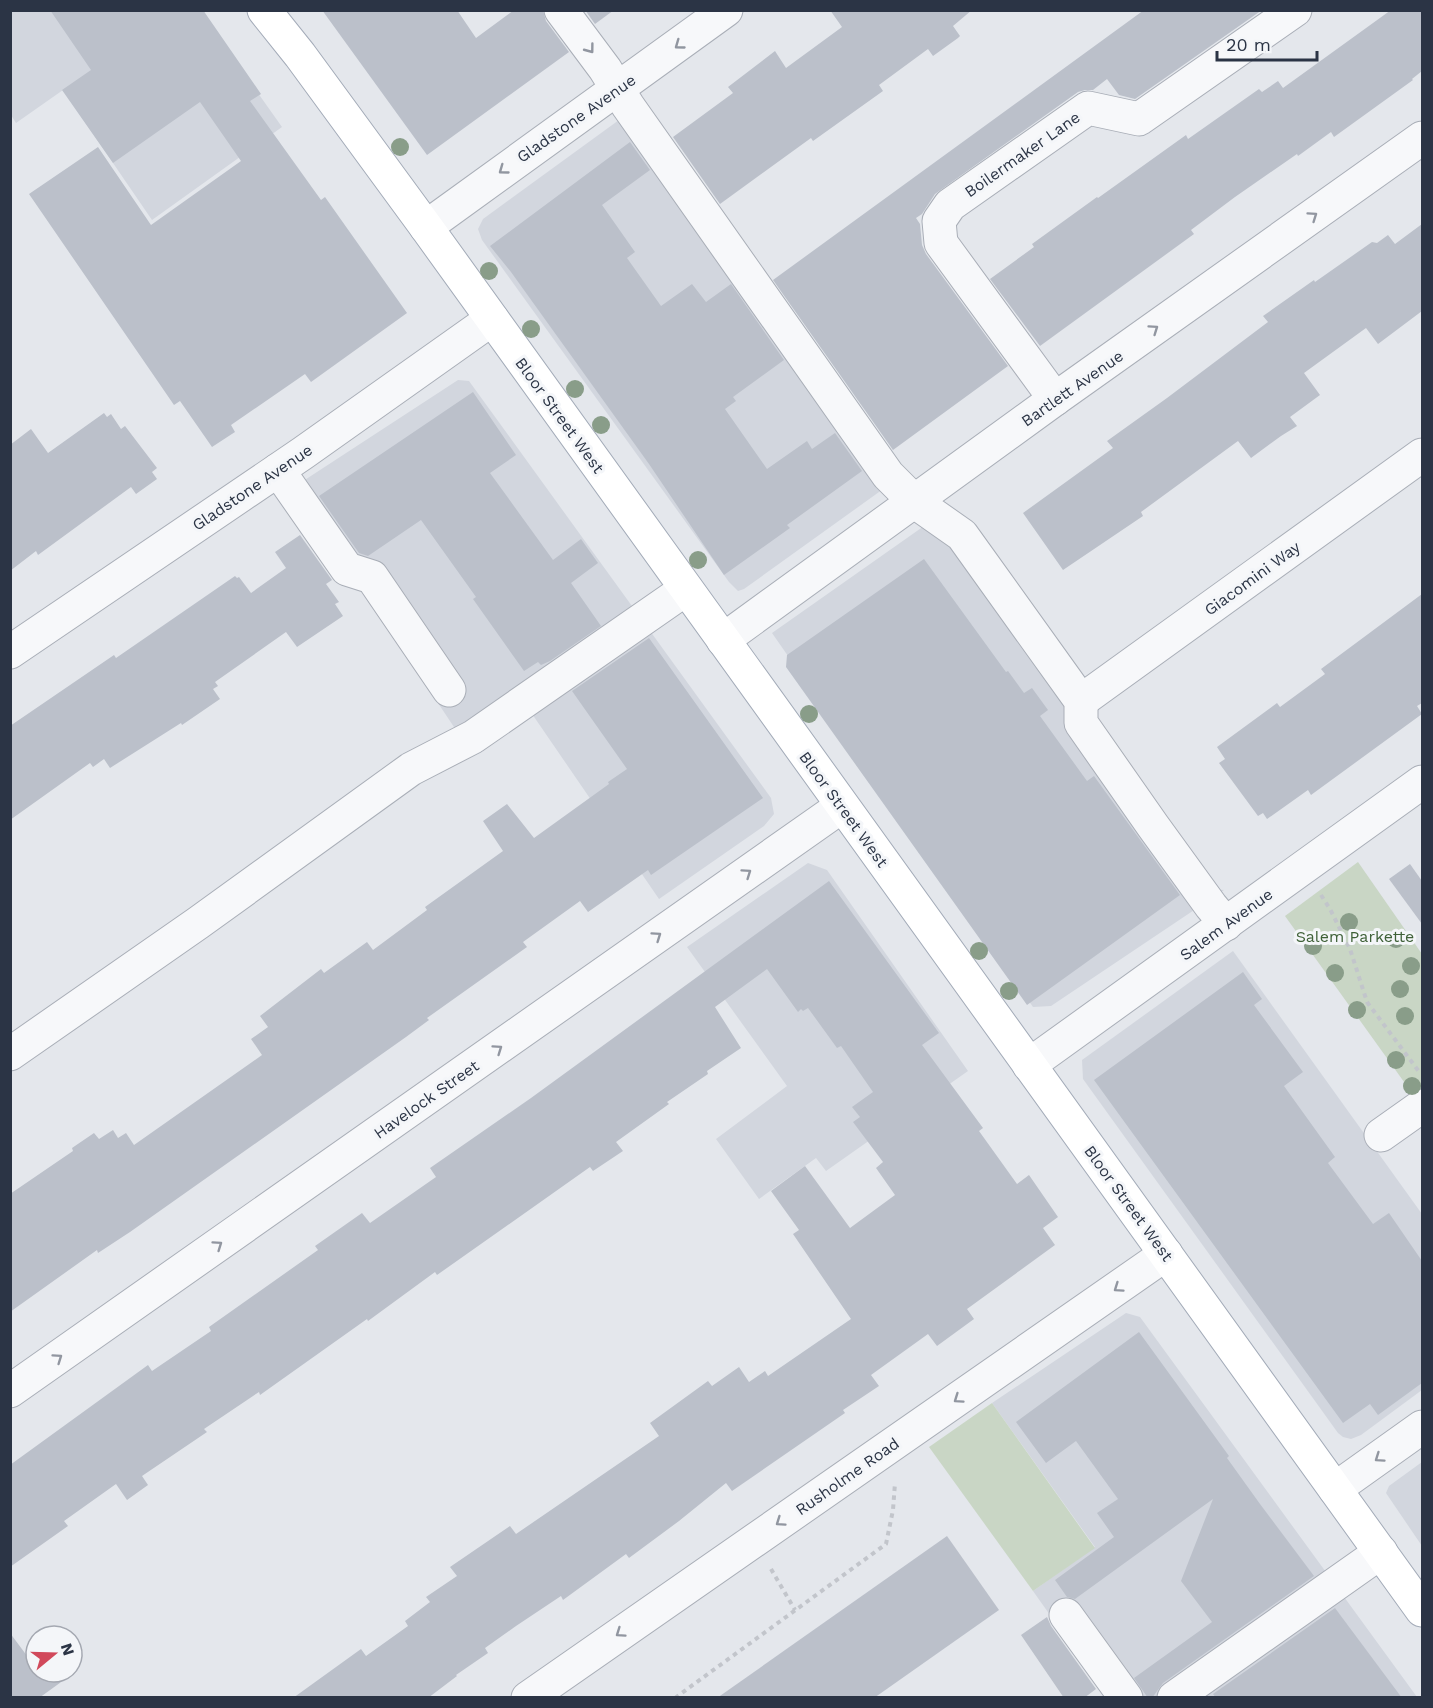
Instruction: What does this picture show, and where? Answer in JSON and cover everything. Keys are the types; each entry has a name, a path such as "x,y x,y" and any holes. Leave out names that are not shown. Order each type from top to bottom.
{"main road":[{"name":"Bloor Street West","path":"264,10 300,55 426,227 1422,1610"}],"street":[{"path":"561,10 606,69 634,116 888,475 915,502 962,535 1081,701 1081,723 1153,826 1226,924"},
{"name":"Gladstone Avenue","path":"426,227 726,10"},
{"name":"Boilermaker Lane","path":"1055,399 941,243 939,221 950,206 1088,108 1139,119 1295,10"},
{"name":"Bartlett Avenue","path":"723,640 1055,399 1422,138"},
{"name":"Gladstone Avenue","path":"10,651 278,470 492,319"},
{"name":"Giacomini Way","path":"1081,701 1422,455"},
{"path":"278,470 347,569 372,577 449,690"},
{"path":"10,1054 198,923 411,769 473,737 686,590"},
{"name":"Salem Avenue","path":"1029,1065 1422,782"},
{"name":"Havelock Street","path":"14,1381 842,806"},
{"path":"1381,1135 1422,1106"},
{"name":"Rusholme Road","path":"528,1698 1166,1254"},
{"path":"1335,1489 1422,1427"},
{"path":"1192,1692 1381,1552"},
{"path":"1066,1615 1126,1698"}],"path":[{"path":"1316,887 1350,949 1367,1002 1422,1077"},
{"path":"675,1698 886,1544 893,1510 896,1476"},
{"path":"769,1567 795,1610"}],"shaded area":[{"path":"10,11 200,11 282,127 152,220 63,90 16,123 11,115"},
{"path":"619,120 886,487 744,589 738,591 729,582 482,240 478,229 483,219"},
{"path":"458,380 469,381 771,798 774,814 764,826 659,899 517,692 458,733 294,487"},
{"path":"934,519 1208,889 1224,890 1051,1006 1033,1007 772,633"},
{"path":"808,863 827,870 968,1071 826,1171 816,1158 759,1199 716,1139 787,1086 687,947"},
{"path":"1233,951 1422,1214 1422,1390 1361,1435 1351,1439 1338,1433 1083,1079 1082,1060"},
{"path":"1126,1313 1140,1317 1417,1697 1108,1697 1033,1591 1095,1547 992,1403"},
{"path":"1422,1462 1422,1546 1386,1493 1389,1486"}],"green space":[{"name":"Salem Parkette","path":"1358,862 1422,954 1422,1107 1285,916"},
{"path":"992,1403 1095,1548 1033,1591 929,1447"}],"building":[{"path":"50,10 203,10 261,94 250,101 321,200 325,197 407,313 311,382 305,374 231,425 235,432 212,447 180,401 174,405 29,194 98,147 151,225 241,161 200,102 113,163 62,90 91,70"},
{"path":"322,10 457,10 476,38 514,10 543,10 546,21 569,52 427,155"},
{"path":"585,10 614,10 595,24"},
{"path":"830,10 972,10 953,26 960,36 958,38 933,56 928,49 879,85 883,91 813,141 811,138 720,204 673,137 733,93 728,87 775,51 786,68 842,27"},
{"path":"1144,10 1262,10 1135,99 1119,95 1107,79 1093,90 1078,92 935,194 922,214 916,218 920,224 922,245 926,254 1008,366 893,450 773,280"},
{"path":"1391,10 1422,10 1422,71 1413,80 1334,137 1331,132 1235,197 1191,230 1194,234 1040,346 990,279 1034,247 1032,244 1186,135 1188,139 1259,89 1262,92 1278,81 1283,88"},
{"path":"630,142 650,170 602,205 635,252 627,258 661,306 692,284 706,302 731,284 784,360 733,397 736,401 725,409 767,469 807,441 812,449 835,433 862,471 787,525 790,528 724,575 649,464 490,246"},
{"path":"1422,224 1422,311 1378,344 1366,328 1304,373 1320,395 1290,417 1297,426 1251,458 1238,441 1141,512 1143,516 1063,570 1023,513 1113,448 1107,441 1268,322 1263,316 1372,242 1377,243 1388,235 1395,244"},
{"path":"473,392 516,455 490,473 553,560 581,539 598,563 571,583 601,626 550,661 541,665 538,662 524,671 473,599 476,597 421,520 368,556 359,553 319,496"},
{"path":"104,413 107,417 111,414 121,429 125,426 157,468 152,472 157,479 136,494 131,487 38,555 36,551 10,571 10,445 31,429 48,453"},
{"path":"300,535 332,580 326,584 339,602 335,604 343,616 297,647 286,632 215,682 218,686 213,689 220,699 182,725 181,723 110,768 104,759 93,767 90,763 10,820 10,726 114,655 116,658 235,576 239,577 251,593 286,568 275,552"},
{"path":"924,559 1006,672 1008,671 1024,693 1032,688 1048,710 1040,716 1087,781 1094,776 1180,895 1027,1005 786,667 787,655"},
{"path":"1422,594 1422,703 1417,706 1422,714 1311,795 1308,790 1267,819 1263,813 1258,816 1219,763 1225,759 1217,747 1277,703 1280,707 1325,674 1321,669"},
{"path":"649,638 763,798 651,875 648,870 588,912 580,901 523,942 527,947 427,1018 429,1020 406,1037 130,1232 98,1253 97,1250 10,1312 10,1194 73,1151 72,1148 94,1133 99,1139 113,1130 118,1138 126,1133 134,1145 262,1055 251,1039 268,1027 260,1016 321,969 324,973 367,942 373,950 427,910 425,907 503,851 483,821 507,804 534,838 627,769 572,691"},
{"path":"1410,864 1422,881 1422,924 1389,879"},
{"path":"829,881 939,1033 922,1045 983,1128 979,1131 1017,1184 1029,1175 1058,1217 1043,1228 1055,1245 967,1309 974,1319 937,1346 928,1334 871,1375 879,1386 843,1410 845,1413 732,1491 726,1483 629,1558 626,1554 563,1600 561,1596 516,1626 485,1648 488,1653 428,1698 293,1698 361,1649 366,1656 408,1626 405,1621 430,1602 426,1597 457,1576 450,1567 510,1526 516,1534 659,1436 650,1423 708,1381 712,1386 739,1367 749,1382 765,1371 768,1376 851,1319 793,1234 799,1230 771,1191 805,1166 850,1228 895,1195 876,1168 883,1162 853,1122 860,1117 852,1107 873,1092 841,1046 837,1048 808,1008 798,1012 767,969 715,1007 741,1048 707,1071 708,1074 667,1102 669,1104 616,1142 623,1151 593,1171 590,1167 437,1275 435,1272 260,1395 259,1392 204,1429 207,1432 142,1476 148,1485 127,1500 116,1484 64,1521 68,1526 10,1567 10,1465 148,1365 152,1371 211,1331 209,1327 318,1250 315,1246 362,1213 370,1223 436,1177 430,1168 531,1098"},
{"path":"1243,972 1262,999 1254,1005 1303,1072 1284,1086 1335,1157 1328,1163 1373,1224 1389,1213 1422,1261 1422,1383 1378,1415 1370,1404 1343,1423 1094,1080"},
{"path":"1139,1332 1229,1456 1227,1458 1314,1576 1163,1683 1152,1698 1148,1698 1134,1678 1212,1622 1181,1581 1213,1499 1075,1599 1067,1597 1055,1580 1114,1537 1097,1513 1118,1499 1076,1441 1046,1463 1016,1422"},
{"path":"947,1536 999,1610 874,1698 717,1698"},
{"path":"1335,1608 1402,1698 1216,1698 1213,1694"},
{"path":"1047,1617 1096,1689 1084,1698 1064,1698 1021,1635"},
{"path":"10,1633 24,1652 24,1684 58,1684 39,1698 10,1698"}]}
